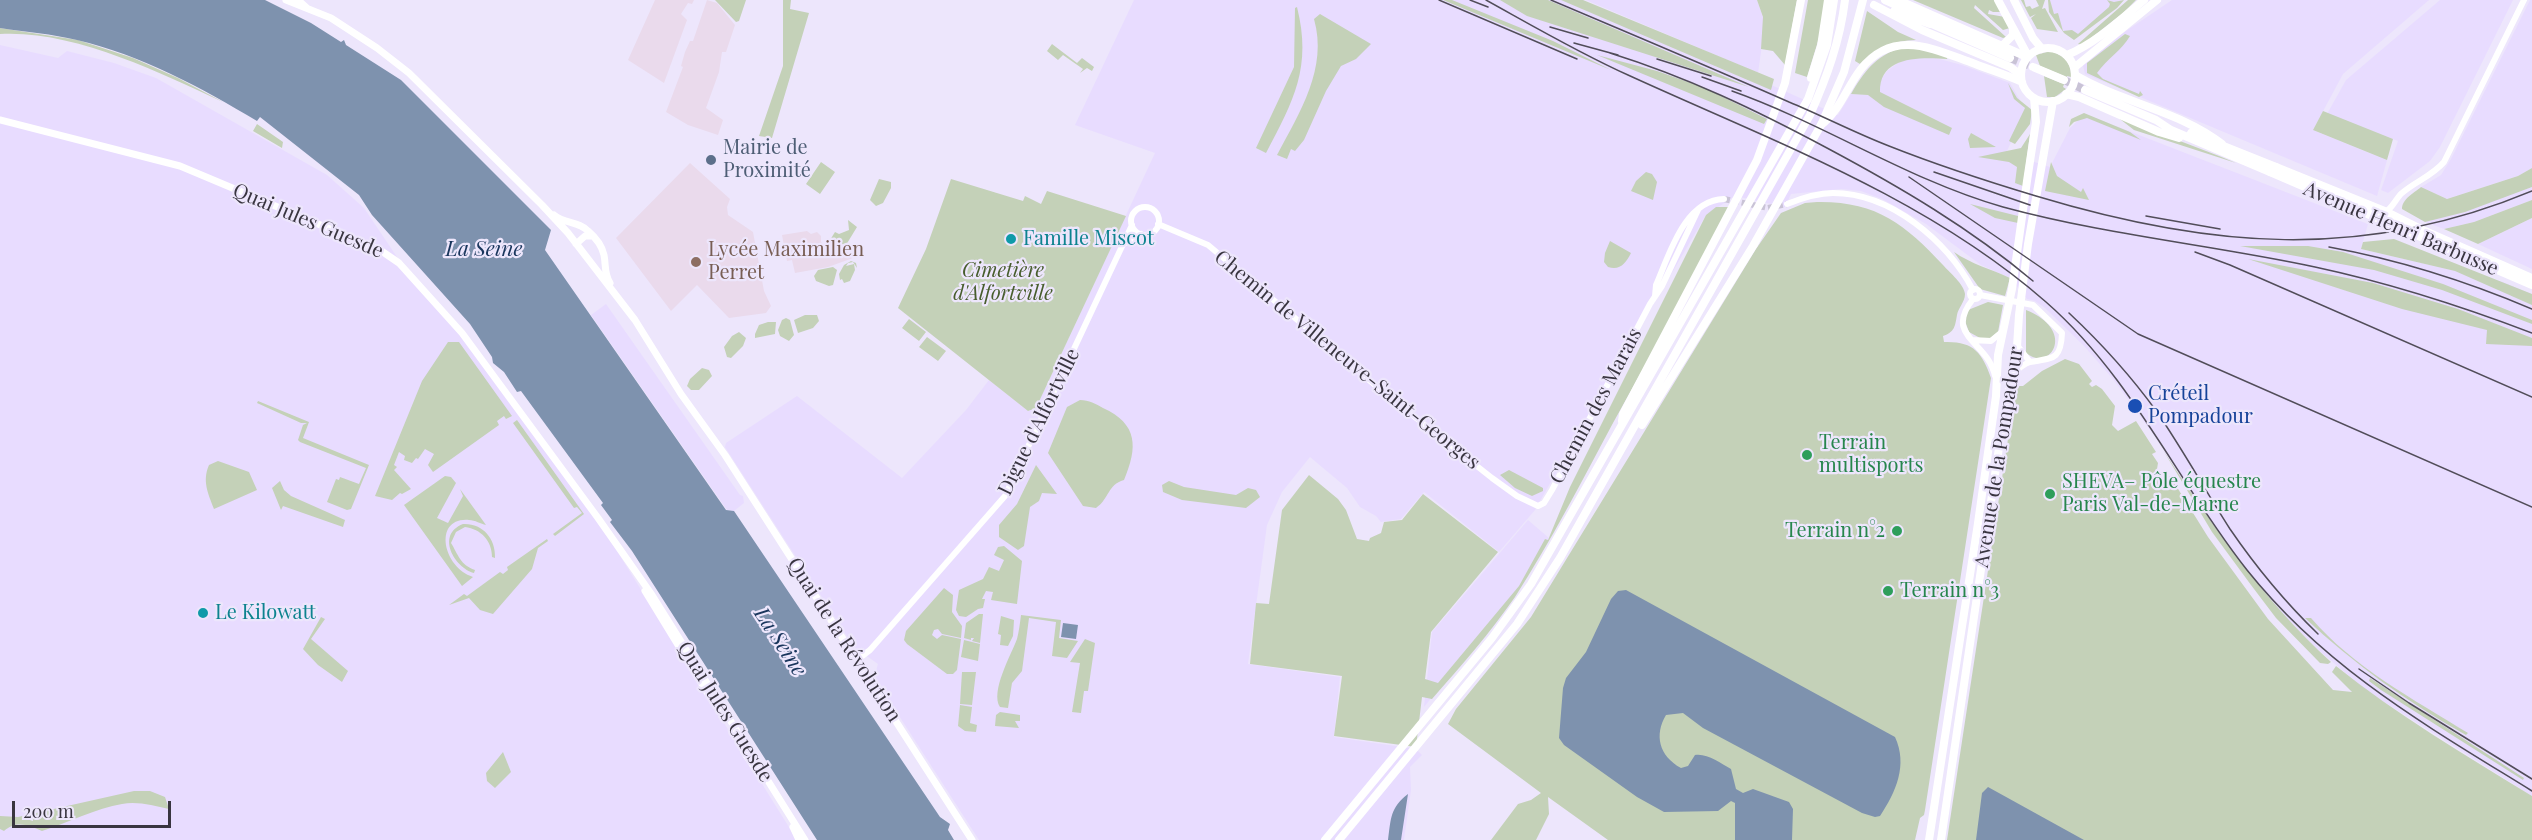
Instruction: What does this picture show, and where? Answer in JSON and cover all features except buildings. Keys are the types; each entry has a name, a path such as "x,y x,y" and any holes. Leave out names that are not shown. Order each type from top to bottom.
{"highway":[{"path":"1620,430 1623,414 1757,160 1777,109 1792,57 1801,0"},
{"path":"1797,120 1821,46 1828,0"},
{"path":"1325,840 1492,638 1531,584 1797,120 1812,91 1827,45 1834,0"},
{"path":"1340,840 1517,624 1543,586 1810,115 1829,71 1842,25 1845,0"},
{"path":"1630,435 1640,427 1753,246 1821,125"}],"main road":[{"path":"286,0 307,8"},
{"path":"298,0 307,8 327,18 418,77 558,218 583,226 593,236 604,255 606,276 635,320"},
{"path":"1821,125 1844,72 1864,0 1922,30 2010,67 2021,79 2026,91 2034,98 2053,101 2066,94 2074,82 2075,71 2067,55 2054,49 2042,49 2028,57 2021,79"},
{"path":"1885,0 1925,18 1932,24 2010,58"},
{"path":"1898,0 2028,57"},
{"path":"1998,0 2028,57"},
{"path":"2014,0 2033,38 2042,49"},
{"path":"2067,55 2078,51 2100,36 2144,0"},
{"path":"2075,71 2157,0"},
{"path":"1874,5 1922,23 1932,24"},
{"path":"2003,45 2013,35 2013,29"},
{"path":"1821,125 1830,119 1856,76 1872,58 1894,46 1916,45 1938,50 2021,79"},
{"name":"Quai de la Révolution","path":"381,53 423,86 542,205 578,246 635,320 702,418 714,441 972,840"},
{"path":"2033,68 2064,80"},
{"path":"2075,71 2212,136 2222,144"},
{"path":"2085,90 2192,139 2273,169"},
{"path":"2066,94 2079,97 2159,132 2185,140 2192,139"},
{"name":"Avenue de la Pompadour","path":"1929,840 1978,523 1998,355 2008,313 2036,122 2034,98"},
{"name":"Avenue de la Pompadour","path":"1941,840 2005,407 2013,374 2028,244 2053,101"},
{"name":"Quai Jules Guesde","path":"0,120 180,166 390,255 463,334 598,518 652,595 805,840"},
{"path":"2164,125 2171,124 2222,144 2273,169"},
{"name":"Avenue Henri Barbusse","path":"2273,169 2387,212 2532,278"},
{"name":"Avenue Henri Barbusse","path":"2273,169 2352,208 2532,285"},
{"path":"593,236 585,236 578,246 596,263 601,262 604,255"},
{"name":"Quai Jules Guesde","path":"644,585 647,596 782,808 799,840"}],"street":[{"path":"2352,208 2366,208 2380,214 2387,212 2401,194 2432,174 2444,162 2524,0"},
{"path":"1787,204 1802,198 1833,193 1868,199 1915,224 1937,242 1952,258 1973,290 1977,290 1980,295"},
{"name":"Chemin des Marais","path":"1531,505 1541,506 1552,490 1698,210 1709,202 1724,199"},
{"path":"1122,245 1141,234 1152,233 1158,224 1155,213 1143,208 1134,212 1132,225 1141,234"},
{"name":"Chemin de Villeneuve-Saint-Georges","path":"1158,224 1208,245 1382,391 1492,478 1531,505"},
{"name":"Digue d'Alfortville","path":"857,660 870,650 1005,496 1132,225"},
{"path":"1973,290 1970,294 1973,299"},
{"path":"1996,383 1990,363 1984,353 1964,332 1962,320 1964,310 1973,299 1980,295 2033,305 2062,333 2057,354 2048,360 2031,362 2013,374"},
{"path":"1972,340 1991,341 2001,334 2006,325"},
{"path":"2017,345 2031,362"}],"shaded area":[{"path":"655,0 694,0 692,4 688,3 681,14 687,20 664,83 628,60"},
{"path":"707,0 717,3 735,25 726,52 722,52 719,72 706,108 723,120 718,135 688,125 666,112 683,67 681,66 685,52 690,41 693,41"},
{"path":"1134,0 1582,0 1838,115 1851,94 1877,95 1879,82 1887,71 1899,62 1914,57 1928,56 1962,65 2010,83 2026,110 2006,153 2050,167 2070,128 2085,114 2368,224 2361,249 2503,282 2532,294 2532,796 2367,691 2316,648 2281,613 2211,524 2156,438 2113,379 2084,346 2045,308 2027,299 2010,278 1981,265 1926,224 1882,199 1861,191 1841,189 1791,194 1785,207 1735,196 1706,215 1535,510 1499,552 1424,492 1401,519 1381,522 1376,516 1360,507 1347,488 1310,457 1282,492 1267,525 1248,664 1340,677 1334,737 1416,749 1422,755 1410,767 1411,790 1404,840 979,840 874,677 878,664 854,647 725,447 726,443 797,396 902,478 966,410 989,380 1028,411 1036,408 1155,153 1075,125"},
{"path":"1586,0 1757,0 1763,17 1763,38 1758,73"},
{"path":"2050,0 2122,0 2076,38 2064,32 2053,16"},
{"path":"2172,0 2429,0 2343,74 2313,130 2387,160 2377,196 2085,74 2083,65 2089,56"},
{"path":"2440,0 2513,0 2440,147 2430,161 2388,193 2381,190 2398,141 2327,114 2346,80"},
{"path":"2532,0 2532,168 2518,176 2447,199 2421,187 2441,175 2451,159"},
{"path":"0,45 58,58 67,51 114,63 156,78 327,175 364,208 397,257 454,323 597,519 797,840 0,840"},
{"name":"Lycée Maximilien Perret","path":"690,163 730,199 727,207 728,215 753,232 764,291 771,306 766,313 729,318 697,285 671,311 616,238"},
{"path":"2532,187 2532,200 2474,222 2444,229 2425,222"},
{"path":"2532,218 2532,269 2478,244"},
{"path":"807,231 811,234 817,232 821,236 821,242 826,246 830,240 846,245 846,250 853,258 828,267 795,273 792,260 787,261 782,235"},
{"path":"606,304 740,495 743,496 744,503 734,511 727,510 591,315"},
{"path":"1528,520 1549,538 1514,597 1424,707 1432,632"}],"green space":[{"path":"715,0 746,0 739,21 736,22"},
{"path":"783,0 791,0 790,9 809,13 772,138 759,136 783,66"},
{"path":"1443,0 1452,0 1553,41 1611,70"},
{"path":"1500,0 1548,0 1749,87 1527,16"},
{"path":"1561,0 1583,0 1774,79 1771,90"},
{"path":"1757,0 1797,0 1785,65 1773,51 1761,49 1763,17"},
{"path":"1808,0 1825,0 1819,38 1807,77 1795,73"},
{"path":"1913,0 1996,0 2002,12 1989,10 1988,14 2005,17 2010,28 2003,30 1975,5 1974,8 2006,37 2003,38"},
{"path":"2021,0 2024,0 2026,7 2030,6 2032,9 2039,6 2036,0 2045,0 2042,9 2045,8 2058,32 2037,29 2031,18 2036,14 2030,17"},
{"path":"2048,0 2050,0 2054,14 2058,13 2063,31 2072,30 2078,34 2109,7 2107,0 2114,2 2124,0 2117,8 2074,40 2064,33 2049,12"},
{"path":"2128,0 2136,0 2082,45 2078,44"},
{"path":"1297,7 1302,48 1298,83 1285,116 1266,153 1256,148 1294,67 1295,8"},
{"path":"1867,11 1898,32 1916,40 1886,46 1860,64 1855,61"},
{"path":"1320,14 1371,44 1356,59 1341,66 1326,91 1304,140 1295,151 1291,149 1287,159 1277,155 1303,106 1315,72 1317,37 1314,19"},
{"path":"0,28 78,40 133,58 223,102 115,55 57,39 0,34"},
{"path":"2125,34 2130,36 2127,41 2097,73 2103,79 2139,94 2140,91 2143,95 2139,97 2087,73 2087,63"},
{"path":"1052,44 1077,63 1082,58 1094,67 1092,71 1087,68 1080,73 1083,69 1063,55 1058,60 1047,51"},
{"path":"1901,48 1916,48 1948,56 1947,59 1914,59 1894,65 1886,71 1881,80 1880,92 1952,128 1949,135 1884,107 1868,95 1851,94 1877,60"},
{"path":"2050,51 2066,60 2071,72 2071,77 2067,76 2063,87 2066,89 2055,97 2047,97 2044,76 2061,83 2064,76 2040,66 2036,55"},
{"path":"1597,55 1657,71 1705,88 1767,119 1764,124"},
{"path":"2008,83 2017,98 2032,110 2030,124 2015,144 2009,141 2025,108 2014,99"},
{"path":"2323,111 2393,139 2387,160 2313,130"},
{"path":"2084,113 2130,132 2141,140 2087,118 2074,122 2069,127 2071,119"},
{"path":"2116,116 2206,151 2236,163 2134,130"},
{"path":"257,124 283,142 282,148 253,131"},
{"path":"1971,133 1996,147 1970,148 1968,139"},
{"path":"2030,134 2023,186 2015,183 2017,167 2009,162 1978,157 2021,148"},
{"path":"821,162 835,172 820,194 806,184"},
{"path":"2051,162 2057,176 2081,192 2083,188 2089,200 2045,191"},
{"path":"2532,168 2532,187 2465,212 2425,222 2402,209 2406,199 2421,187 2447,199 2518,176"},
{"path":"1646,172 1652,174 1657,182 1653,200 1631,191 1636,181"},
{"path":"879,179 891,182 891,188 883,203 876,206 870,200"},
{"name":"Cimetière d'Alfortville","path":"951,179 1023,201 1025,196 1041,204 1047,191 1126,216 1036,408 1028,411 898,308 926,249"},
{"path":"2532,200 2532,218 2478,244 2444,229 2474,222"},
{"path":"1805,203 1838,203 1873,211 1902,227 1929,250 1959,283 1965,294 1954,328 1943,336 1944,342 1962,344 1975,350 1984,361 1991,378 1925,810 1924,815 1920,818 1915,840 1608,840 1548,797 1549,814 1536,840 1491,840 1518,804 1531,800 1541,793 1448,724 1456,709 1531,617 1756,249 1781,213"},
{"path":"1970,204 2018,216 2018,223 1995,218"},
{"path":"1716,207 1730,207 1566,511 1528,576 1496,623 1443,687 1432,699 1422,697 1416,747 1334,736 1342,676 1250,664 1256,603 1269,604 1282,510 1309,475 1338,499 1346,510 1357,539 1369,541 1370,538 1381,533 1384,522 1402,520 1423,494 1498,552 1431,632 1425,679 1438,683 1519,586 1545,539 1548,540 1570,487 1706,215"},
{"path":"848,220 857,227 846,245 830,240 835,232 839,234 849,230"},
{"path":"2394,239 2532,294 2532,305 2455,271 2361,249 2363,242"},
{"path":"1610,241 1631,253 1625,263 1616,268 1608,267 1604,262"},
{"path":"2240,246 2308,246 2343,252 2443,284 2532,320 2532,324 2442,290 2374,270"},
{"path":"1954,252 2010,278 2005,296 1980,289"},
{"path":"2248,259 2373,283 2458,309 2532,338 2532,346 2486,344 2487,330 2402,309"},
{"path":"851,261 856,263 857,268 853,262 848,263 846,266 854,264 855,270 850,281 844,283 842,279 840,280 839,274 844,265"},
{"path":"833,267 837,270 833,285 829,286 816,281 814,276 818,270"},
{"path":"1988,302 2003,305 1998,332 1989,339 1980,338 1969,332 1965,321 1968,310"},
{"path":"2026,310 2042,318 2051,328 2055,338 2054,346 2044,358 2035,358 2026,353"},
{"path":"805,315 817,315 819,321 813,328 798,333 794,320"},
{"path":"786,318 790,320 794,335 789,341 780,336 778,330 782,320"},
{"path":"909,319 926,332 919,341 902,328"},
{"path":"776,322 775,334 755,338 759,325"},
{"path":"739,332 746,338 743,346 731,358 727,357 724,347 732,336"},
{"path":"927,337 946,351 938,361 919,347"},
{"path":"448,342 459,342 512,416 506,419 504,416 497,421 499,425 433,472 428,465 434,454 425,449 412,463 404,460 405,456 399,452 394,465 397,467 394,470 411,489 400,493 392,500 375,496 422,381"},
{"path":"2065,359 2079,364 2092,381 2089,384 2102,389 2115,406 2112,425 2118,431 2136,421 2156,452 2152,454 2158,463 2156,475 2163,480 2170,476 2208,537 2268,619 2333,690 2352,692 2332,672 2336,666 2407,718 2532,796 2532,840 1947,840 2016,386 2023,386 2042,371"},
{"path":"702,368 709,370 712,376 699,390 691,390 687,386 690,379"},
{"path":"1080,400 1115,414 1129,429 1132,438 1132,457 1124,480 1111,488 1096,508 1083,506 1048,453 1067,407"},
{"path":"258,401 309,422 303,438 369,465 351,509 347,510 327,502 336,479 339,480 340,477 359,484 366,468 300,442 298,440 303,425 307,423 301,423 257,403"},
{"path":"517,420 584,514 555,536 553,534 582,513 577,507 574,508 513,423"},
{"path":"2163,450 2220,534 2261,588 2331,662 2320,663 2276,618 2212,532"},
{"path":"218,461 249,472 257,490 214,509 206,476 209,465"},
{"path":"1036,465 1057,494 1042,493 1039,501 1030,507 1024,546 1018,550 999,537 999,525 1017,504"},
{"path":"1509,470 1543,488 1543,491 1532,496 1515,488 1500,475"},
{"path":"445,476 451,477 456,483 437,518 448,523 463,496 460,489 486,525 471,520 458,521 450,526 446,534 446,544 454,563 462,572 473,577 462,586 404,505"},
{"path":"280,481 284,490 291,496 345,520 343,527 283,506 281,510 272,488"},
{"path":"1169,481 1184,487 1236,495 1248,488 1256,490 1260,497 1246,508 1182,500 1163,492 1162,485"},
{"path":"463,524 476,526 487,533 495,551 495,558 492,557 488,541 476,530 465,527 456,532 451,543 463,562 475,570 474,573 460,565 449,543 450,536 455,529"},
{"path":"547,539 548,541 538,548 532,569 493,614 480,610 469,598 449,605 464,594 467,596 500,572 503,574 508,570 507,567"},
{"path":"1004,546 1022,561 1017,604 991,600 993,592 986,591 982,599 985,599 983,608 966,617 959,616 956,610 959,590 983,579 989,567 999,571 1004,560 994,555 998,547"},
{"path":"944,588 953,595 952,612 962,626 961,638 942,634 938,629 934,630 932,635 937,639 942,635 961,639 957,670 953,674 947,674 904,640 906,631"},
{"path":"979,614 983,614 980,643 972,641 974,638 971,640 964,638 966,623"},
{"path":"1021,615 1061,620 1059,638 1078,641 1067,658 1052,656 1056,622 1029,618 1022,671 1012,683 1008,708 1000,707 999,683 1017,639"},
{"path":"1001,616 1014,620 1013,636 1008,646 1000,645 1001,635 998,634"},
{"path":"321,617 325,619 311,639 348,671 342,682 318,665 303,649"},
{"path":"2305,618 2311,618 2328,636 2365,667 2405,695 2468,733 2466,735 2402,696 2343,651"},
{"path":"1085,639 1095,643 1088,691 1084,691 1081,713 1072,712 1080,663 1070,662"},
{"path":"964,640 980,644 978,661 961,657"},
{"path":"962,672 976,672 972,705 960,704"},
{"path":"2370,678 2524,778 2523,780 2381,690 2369,681"},
{"path":"960,705 972,707 970,723 977,725 976,732 965,731 958,726"},
{"path":"1000,712 1020,715 1020,721 1015,721 1019,728 995,726 996,715"},
{"path":"503,752 511,772 495,788 487,781 486,773"},
{"path":"134,791 150,791 165,797 169,809 128,803 102,809 42,831 23,825 13,826 4,831 0,829 0,816 18,817"}],"water":[{"name":"La Seine","path":"0,0 265,0 311,23 341,42 344,40 346,45 401,80 551,230 545,250 726,510 734,511 940,817 950,824 948,830 954,840 817,840 632,551 610,522 612,520 601,505 603,503 521,391 517,392 504,372 493,363 492,357 470,324 372,215 359,195 260,117 257,121 170,74 101,46 0,28"},
{"path":"1626,590 1895,737 1899,747 1900,768 1895,788 1880,816 1875,817 1862,813 1703,728 1683,713 1666,715 1662,723 1661,744 1668,757 1681,768 1688,766 1695,755 1709,757 1731,769 1736,789 1743,793 1753,789 1789,802 1793,809 1792,840 1735,840 1735,803 1731,801 1718,811 1664,812 1637,797 1564,745 1559,738 1563,688 1566,678 1586,652 1611,599 1618,591"},
{"path":"1063,623 1078,625 1076,639 1061,637"},
{"path":"1988,787 2084,840 1976,840 1982,793"},
{"path":"1408,794 1401,840 1388,840 1395,809"}],"tunnel":[{"path":"2010,58 2033,67"},
{"path":"2064,80 2085,90"},
{"path":"1724,199 1768,208 1787,204"}],"railway":[{"path":"1439,0 1577,59"},
{"path":"1470,0 1488,7"},
{"path":"1486,0 1610,67 1792,148 1899,201 1999,265 2046,302 2104,363 2153,432 2222,537 2247,570 2310,637 2344,666 2417,719 2532,791"},
{"path":"1551,0 1907,153 2036,196 2100,214 2162,227 2224,236 2285,240 2346,237 2407,229 2469,214 2532,191"},
{"path":"1550,27 1588,38"},
{"path":"1574,43 1618,55"},
{"path":"1610,53 1639,62 1721,95 1827,148 1934,209 1984,243 2033,281"},
{"path":"1657,59 1711,76"},
{"path":"1702,77 1741,91"},
{"path":"1732,91 1800,119 1934,182 2003,207 2081,225 2343,273 2425,296 2532,333"},
{"path":"1934,172 2030,205"},
{"path":"1909,177 2138,334 2532,507"},
{"path":"2146,216 2220,229"},
{"path":"2329,247 2432,272 2532,309"},
{"path":"2195,252 2230,265 2532,397"},
{"path":"2069,313 2115,360 2147,399 2167,426 2240,543 2283,597 2318,634"},
{"path":"2359,669 2409,703 2532,779"}],"place":[{"name":"Mairie de Proximité","path":"711,160"},
{"name":"Famille Miscot","path":"1011,239"},
{"name":"Lycée Maximilien Perret","path":"696,262"},
{"name":"Créteil Pompadour","path":"2135,406"},
{"name":"Terrain multisports","path":"1807,455"},
{"name":"SHEVA– Pôle équestre Paris Val-de-Marne","path":"2050,494"},
{"name":"Terrain n°2","path":"1897,531"},
{"name":"Terrain n°3","path":"1888,591"},
{"name":"Le Kilowatt","path":"203,613"}]}
